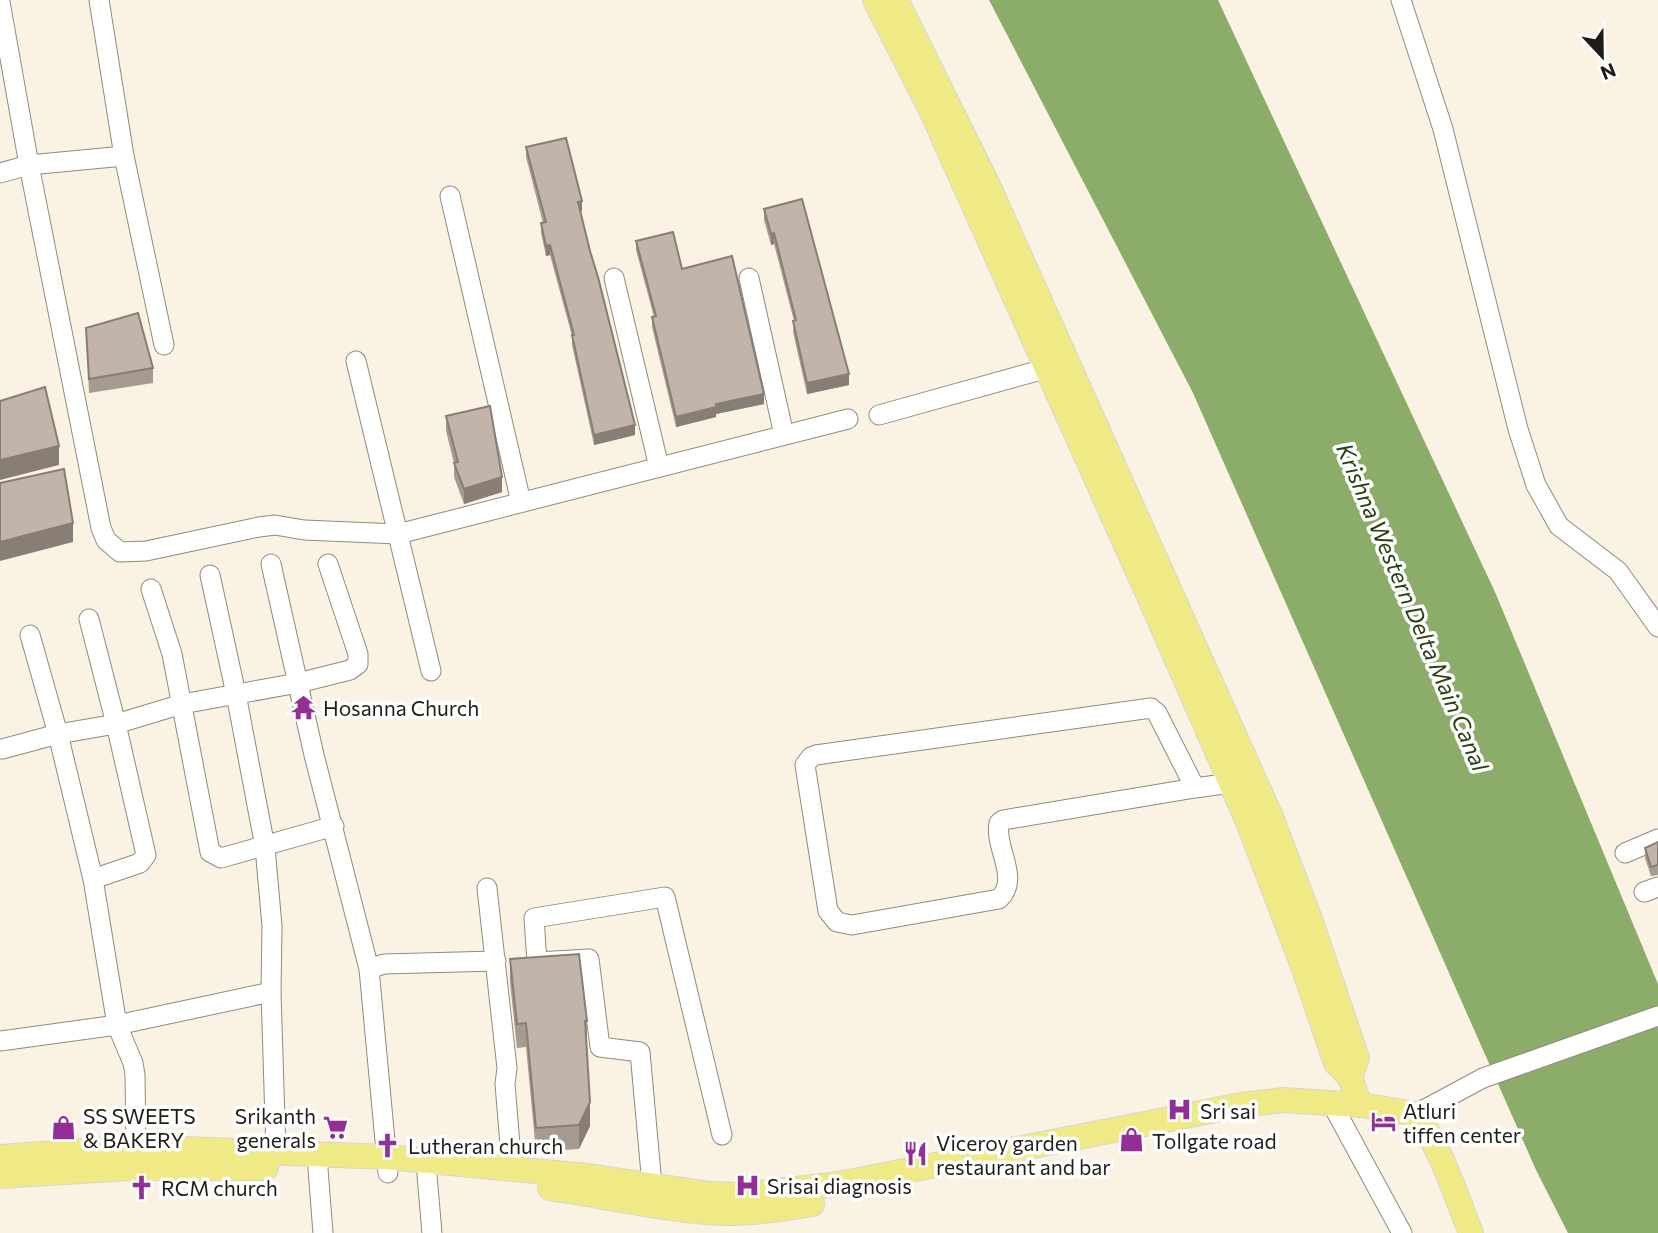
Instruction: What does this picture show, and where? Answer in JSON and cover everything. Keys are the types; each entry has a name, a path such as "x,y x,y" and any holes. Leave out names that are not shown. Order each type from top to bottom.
{"main road":[{"path":"875,0 931,110 965,160"},
{"path":"896,0 1056,365 1208,701 1271,817 1311,922 1357,1058 1350,1077"},
{"path":"1208,701 1231,783 1294,942 1336,1063 1350,1077 1360,1105"},
{"path":"0,1176 130,1168 319,1162 512,1169 588,1176 710,1194 743,1195 839,1184 1241,1105 1283,1100 1360,1105 1416,1114 1433,1144 1471,1233"},
{"path":"428,1168 456,1176 699,1211 756,1212 869,1194 1057,1153 1286,1109 1298,1101"},
{"path":"0,1157 136,1147 276,1153 319,1162"}],"street":[{"path":"99,0 124,156 164,345"},
{"path":"1401,0 1443,128 1518,429 1536,485 1559,526 1618,571 1658,627"},
{"path":"0,2 29,166 101,528 106,540 120,552 139,552 275,525 304,530 398,534 848,419"},
{"path":"0,173 29,166 124,156"},
{"path":"450,196 521,502"},
{"path":"614,278 659,467"},
{"path":"750,278 784,435"},
{"path":"356,361 431,671"},
{"path":"879,415 1056,365"},
{"path":"271,564 314,755 369,969 387,1165"},
{"path":"2,749 58,734 116,724 182,704 298,683 350,670 358,664 358,654 328,564"},
{"path":"210,575 265,847 272,926 271,992 276,1153"},
{"path":"151,589 172,654 210,852 221,858 334,827"},
{"path":"89,619 146,855 140,863 93,879"},
{"path":"30,635 58,734 93,879 117,1025 133,1063 136,1147"},
{"path":"1195,788 1157,713 1151,708 816,755 805,765 828,911 837,922 852,925 999,899 1007,888 1009,879 998,833 999,823 1003,820 1231,783"},
{"path":"1625,853 1658,839"},
{"path":"487,888 507,1068 505,1084 512,1169"},
{"path":"652,1185 640,1052 600,1047 589,960 537,962 534,918 665,897 722,1135"},
{"path":"369,969 384,964 496,961"},
{"path":"0,1041 117,1025 271,992"},
{"path":"1416,1114 1483,1078 1658,1016"},
{"path":"1332,1104 1402,1233"},
{"path":"319,1162 323,1233"},
{"path":"428,1168 432,1233"}],"water":[{"name":"Krishna Western Delta Main Canal","path":"989,0 1218,0 1495,592 1658,984 1658,1233 1568,1233 1536,1170 1193,393"}],"building":[{"path":"566,138 582,201 578,202 635,425 594,435 574,335 550,245 546,246 541,223 546,222 526,147"},
{"path":"802,199 849,374 807,383 793,321 796,320 774,233 771,234 764,209"},
{"path":"673,232 682,269 732,256 764,394 716,404 716,407 676,417 652,317 656,316 636,241"},
{"path":"138,313 153,368 89,379 86,328"},
{"path":"45,387 59,446 0,460 0,401"},
{"path":"490,406 502,477 464,489 454,463 458,462 446,416"},
{"path":"64,469 73,523 0,542 0,483"},
{"path":"1658,842 1658,865 1651,867 1645,848"},
{"path":"579,954 587,1021 590,1102 579,1125 536,1128 526,1023 517,1024 510,959"}],"place":[{"name":"Hosanna Church","path":"303,707"},
{"name":"Sri sai","path":"1180,1110"},
{"name":"Atluri tiffen center","path":"1383,1122"},
{"name":"SS SWEETS & BAKERY","path":"63,1127"},
{"name":"Srikanth generals","path":"336,1127"},
{"name":"Tollgate road","path":"1132,1140"},
{"name":"Lutheran church","path":"388,1145"},
{"name":"Viceroy garden restaurant and bar","path":"916,1154"},
{"name":"Srisai diagnosis","path":"747,1185"},
{"name":"RCM church","path":"141,1187"}]}
